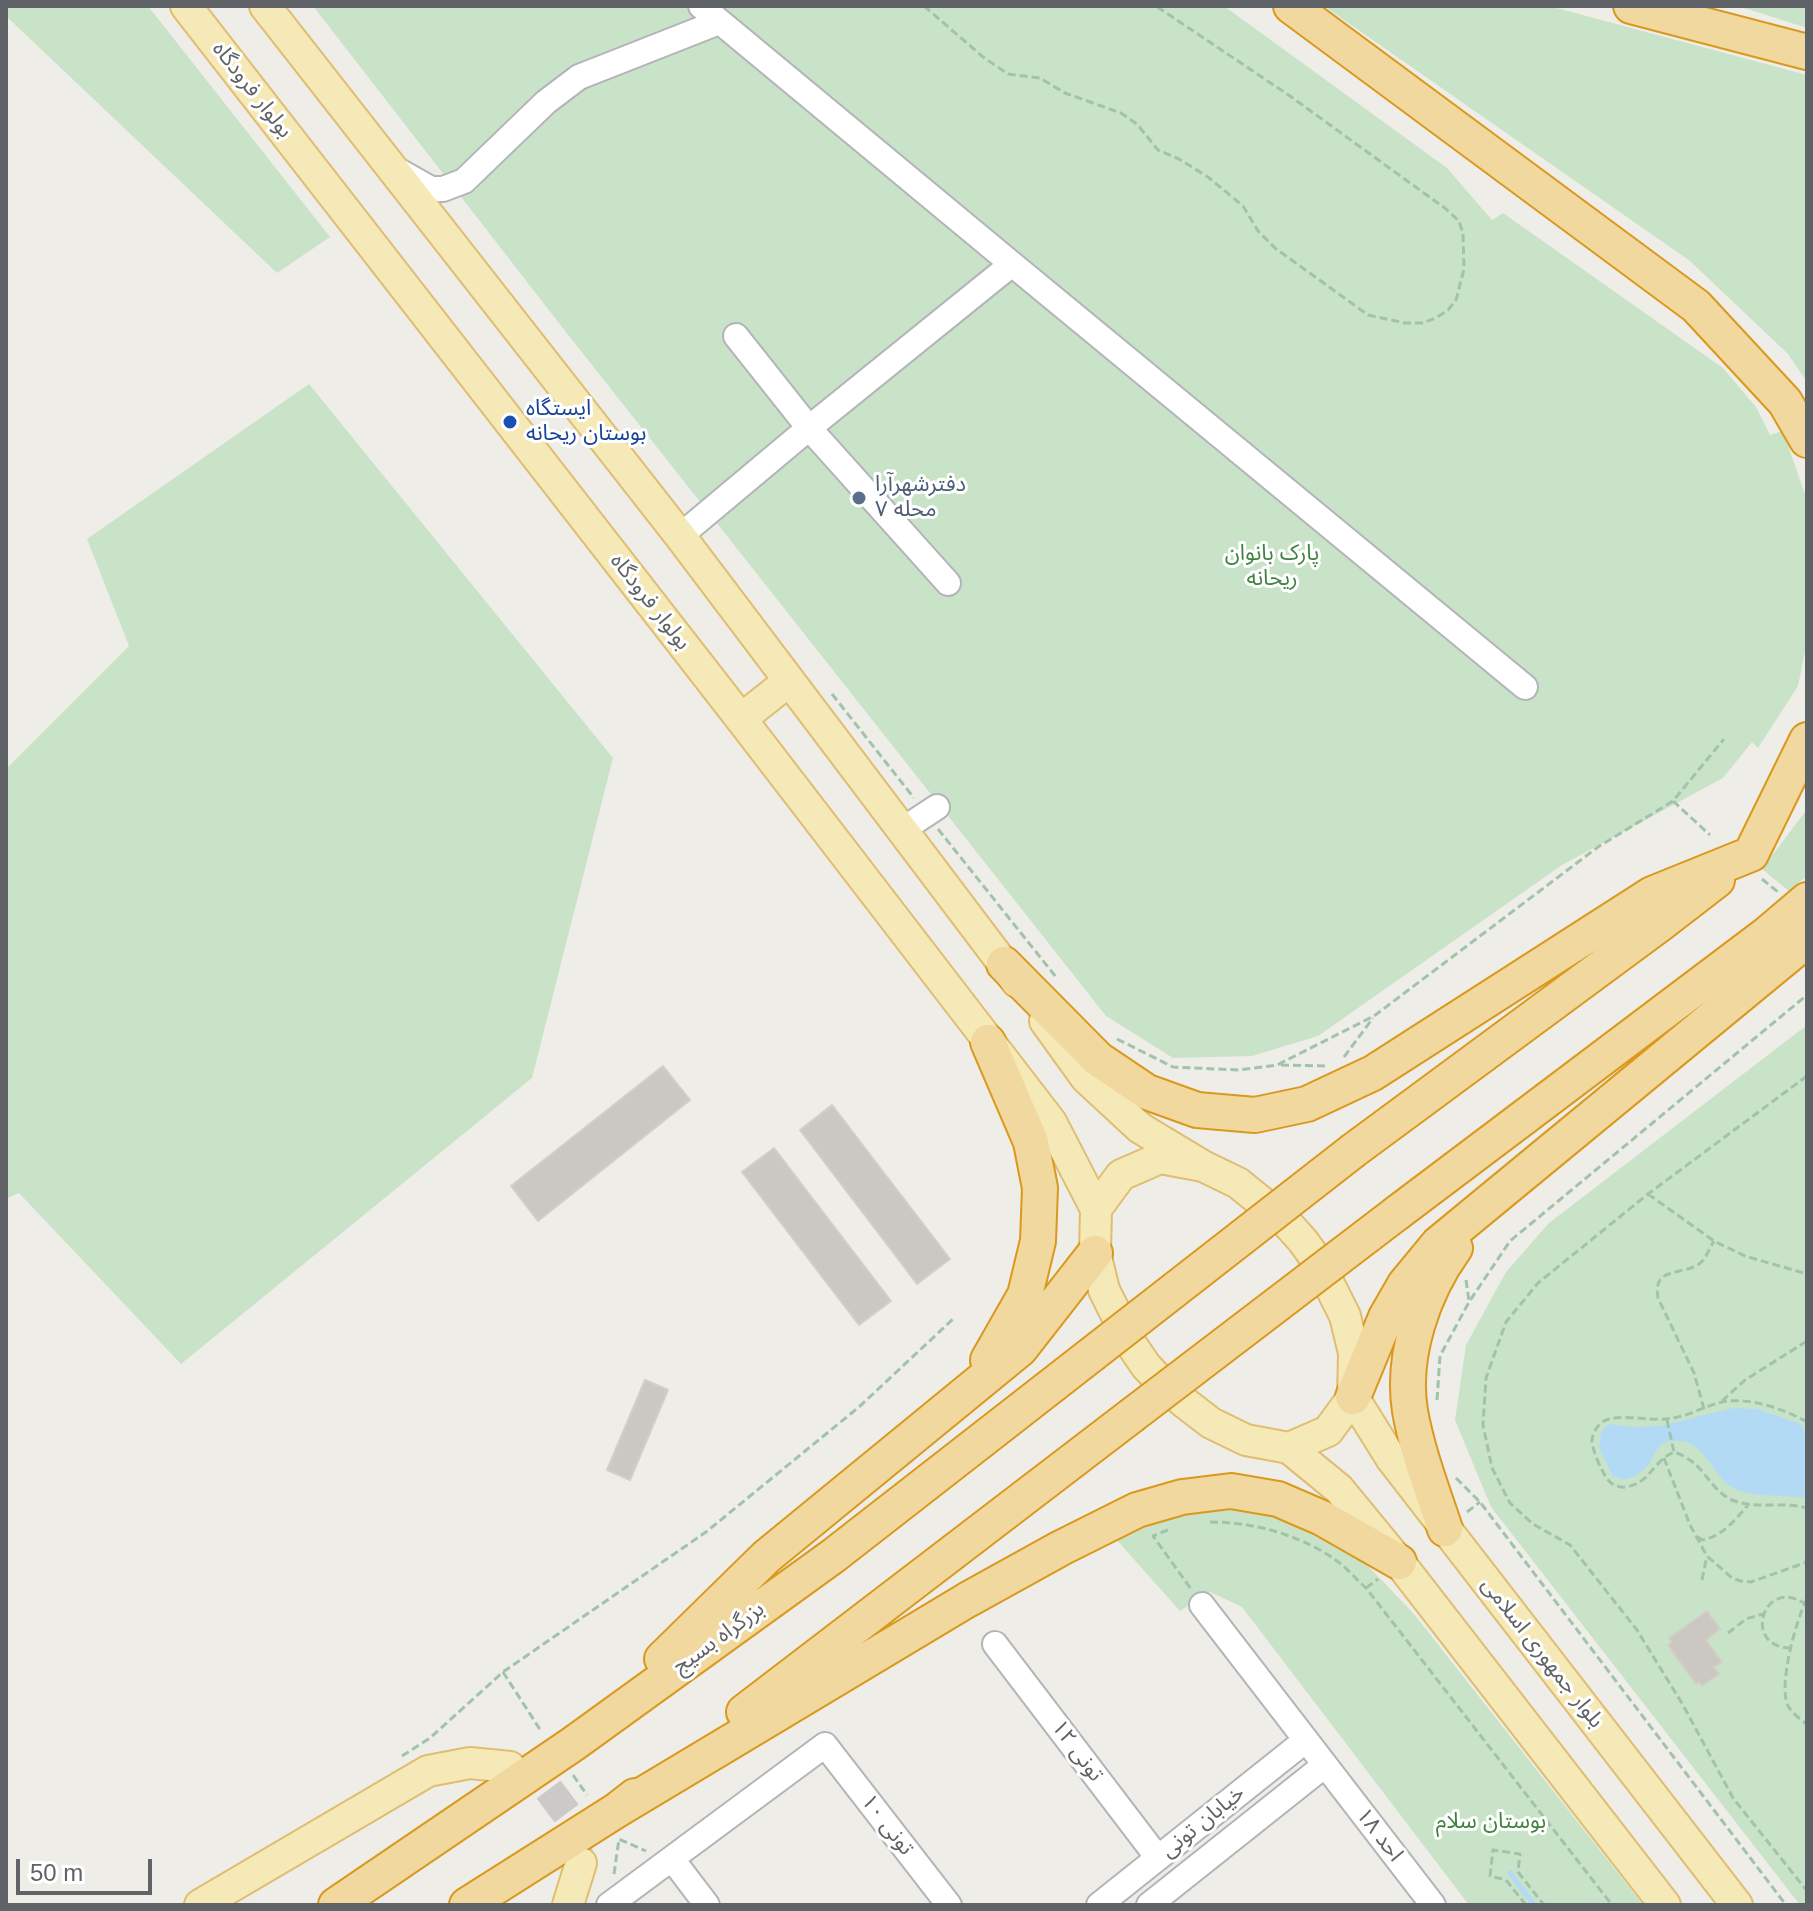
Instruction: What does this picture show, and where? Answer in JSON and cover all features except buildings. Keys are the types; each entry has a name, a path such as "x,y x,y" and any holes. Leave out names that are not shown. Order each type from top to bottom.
{"highway":[{"path":"1291,6 1696,306 1785,402 1807,440"},
{"path":"1631,6 1807,52"},
{"path":"1755,865 1807,740"},
{"path":"1004,964 1098,1059 1147,1092 1197,1110 1255,1115 1307,1104 1373,1073 1652,894 1755,865 1807,773"},
{"name":"بزرگراه بسیج","path":"336,1905 572,1759 1354,1150 1660,924 1755,865"},
{"path":"617,1810 1767,934 1799,903"},
{"path":"1353,1397 1386,1317 1405,1284 1438,1244 1807,940"},
{"path":"968,1392 1025,1295 1038,1241 1040,1188 1031,1142 988,1042"},
{"path":"1445,1529 1421,1456 1410,1408 1409,1356 1424,1304 1448,1257 1487,1205"},
{"path":"572,1759 766,1557 1020,1349 1095,1253"},
{"path":"467,1905 617,1810 967,1600 1137,1510 1182,1497 1231,1491 1278,1499 1322,1518 1399,1562"}],"main road":[{"name":"بولوار فرودگاه","path":"186,6 1051,1122 1096,1209"},
{"path":"265,6 680,536 789,681 922,817 1004,964 1086,1078 1140,1128 1238,1183 1264,1203 1285,1221 1318,1262 1345,1316 1354,1353 1353,1397 1328,1431 1289,1448"},
{"path":"741,719 789,681"},
{"path":"1203,1166 1160,1158 1121,1175 1096,1209 1095,1253 1104,1290 1131,1344 1164,1385 1211,1423 1246,1440 1289,1448 1339,1489 1665,1905"},
{"name":"بلوار جمهوری اسلامی","path":"1353,1397 1391,1458 1737,1905"},
{"path":"200,1905 428,1771 470,1763 510,1767"},
{"path":"568,1905 581,1863"}],"street":[{"path":"394,169 431,189 443,189 464,181 546,102 579,77 710,14 1525,687"},
{"path":"680,536 1012,264"},
{"path":"736,336 809,428 948,583"},
{"name":"احد ۱۸","path":"1202,1605 1433,1905"},
{"name":"تونی ۱۲","path":"995,1644 1158,1858"},
{"name":"خیابان تونی","path":"1099,1905 1306,1740"},
{"name":"تونی ۱۰","path":"669,1860 825,1745 949,1905"},
{"name":"خیابان تونی","path":"1149,1905 1178,1896 1325,1765"},
{"path":"610,1904 669,1860 707,1905"}],"path":[{"path":"924,6 983,57 1008,74 1040,78 1065,93 1121,113 1137,124 1158,150 1208,177 1243,206 1258,231 1275,248 1368,315 1405,323 1422,323 1448,310 1456,300 1464,269 1463,234 1459,221 1290,96 1156,6"},
{"path":"830,692 922,817 1055,976"},
{"path":"1277,1065 1374,1016 1598,847 1673,801 1724,739"},
{"path":"1673,801 1710,835"},
{"path":"1755,865 1799,903"},
{"path":"1436,1403 1440,1356 1469,1302 1510,1241 1807,995"},
{"path":"1114,1037 1173,1067 1239,1070 1277,1065 1338,1066 1374,1016"},
{"path":"1807,1076 1648,1194 1538,1283 1506,1322 1486,1378 1483,1425 1492,1468 1510,1503 1533,1524 1570,1545 1637,1630 1683,1705 1733,1798 1807,1891"},
{"path":"1648,1194 1714,1241 1745,1256 1807,1274"},
{"path":"1704,1409 1694,1373 1656,1289 1665,1275 1695,1267 1714,1241"},
{"path":"1466,1277 1469,1302"},
{"path":"393,1762 430,1738 503,1672 706,1532 859,1407 953,1319"},
{"path":"1721,1402 1745,1380 1805,1343"},
{"path":"1674,1452 1638,1483 1615,1486 1608,1481 1592,1441 1595,1430 1603,1421 1614,1417 1667,1419 1721,1402 1743,1401 1772,1407 1807,1422"},
{"path":"1667,1419 1674,1452"},
{"path":"1674,1452 1687,1457 1720,1494 1732,1500 1748,1505 1807,1508"},
{"path":"1664,1458 1695,1535 1707,1556 1732,1578 1741,1581 1761,1579 1807,1562"},
{"path":"1454,1475 1480,1502 1786,1905"},
{"path":"1695,1535 1702,1540 1719,1534 1748,1505"},
{"path":"1205,1521 1235,1522 1292,1536 1334,1559 1366,1588 1612,1905"},
{"path":"1177,1526 1153,1536 1202,1605"},
{"path":"1702,1580 1707,1556"},
{"path":"1791,1648 1776,1646 1765,1636 1762,1622 1771,1602 1784,1597 1806,1601 1791,1648 1784,1687 1788,1707 1807,1724"},
{"path":"1728,1633 1746,1619 1763,1614"},
{"path":"503,1672 541,1731"},
{"path":"572,1759 587,1795"},
{"path":"610,1904 619,1839 669,1860"},
{"path":"1526,1905 1506,1880 1490,1876 1493,1850 1520,1854 1518,1872 1544,1905"}],"green space":[{"path":"6,6 148,6 330,237 277,273 6,16"},
{"name":"پارک بانوان ریحانه","path":"313,6 1224,6 1447,168 1492,220 1503,213 1723,368 1756,407 1770,435 1783,431 1807,500 1807,641 1798,686 1758,748 1752,742 1723,778 1562,865 1318,1036 1252,1056 1173,1058 1106,1016"},
{"path":"1324,6 1549,6 1807,75 1807,382 1788,354 1690,261"},
{"path":"1738,6 1807,6 1807,28"},
{"path":"309,384 613,758 532,1078 181,1364 19,1193 6,1199 6,769 129,646 87,539"},
{"path":"1807,809 1807,876 1789,891 1762,869"},
{"path":"1807,1025 1807,1905 1800,1905 1491,1507 1455,1420 1466,1345 1506,1272 1549,1223"},
{"name":"بوستان سلام","path":"1231,1505 1290,1518 1351,1548 1414,1614 1643,1905 1469,1905 1242,1607 1210,1592 1180,1611 1114,1537 1174,1509"}],"water":[{"path":"1733,1408 1757,1409 1802,1426 1807,1436 1807,1498 1754,1494 1735,1489 1721,1478 1699,1450 1685,1442 1665,1442 1644,1470 1623,1480 1612,1475 1599,1448 1601,1433 1610,1424 1661,1426"}],"waterway":[{"path":"1510,1873 1534,1905"}],"tunnel":[{"path":"510,1767 546,1786 570,1818 579,1858"}],"place":[{"name":"ایستگاه بوستان ریحانه","path":"510,422"},
{"name":"دفترشهرآرا محله ۷","path":"859,498"}]}
